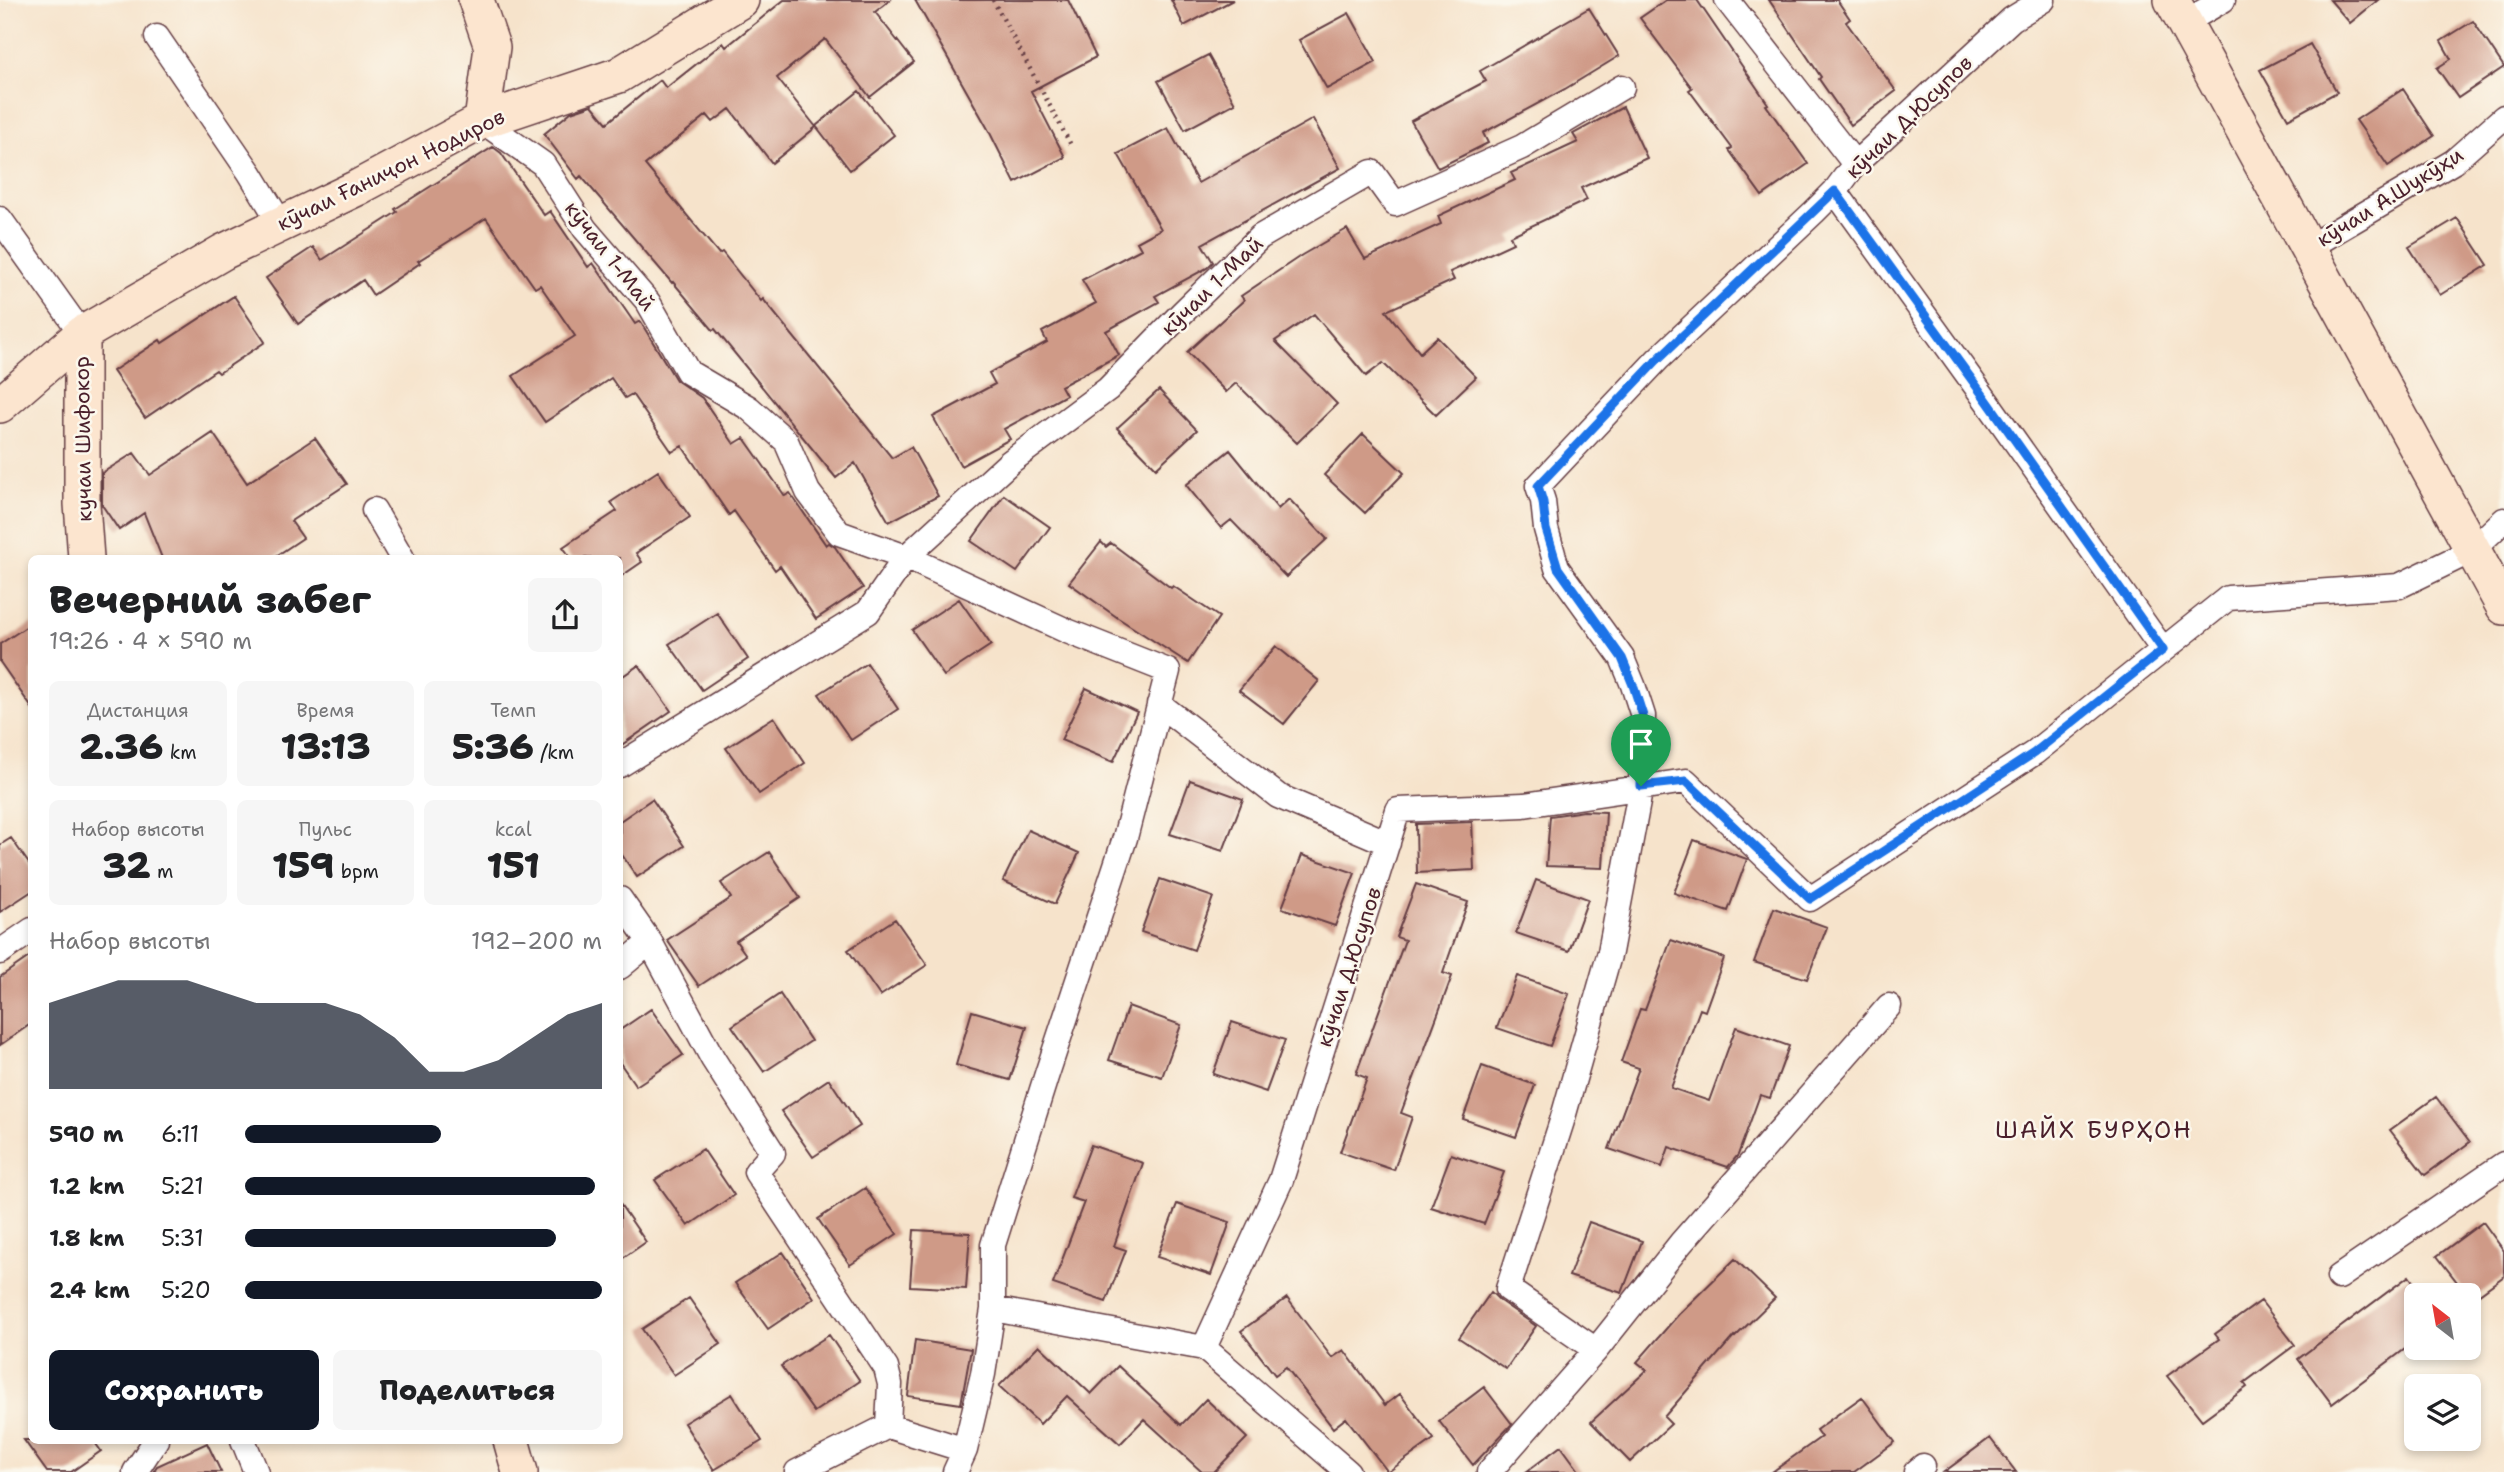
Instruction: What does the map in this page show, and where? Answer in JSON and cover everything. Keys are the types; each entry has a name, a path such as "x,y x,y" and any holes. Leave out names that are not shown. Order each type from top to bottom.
{"street":[{"path":"476,0 492,47 482,121"},
{"name":"кӯчаи Ғаниҷон Нодиров","path":"0,405 82,334 223,252 357,188 482,121 619,75 741,0"},
{"path":"1727,0 1855,164"},
{"name":"кӯчаи Д.Юсупов","path":"1596,1350 1508,1289 1562,1121 1610,952 1641,786 1643,716 1622,658 1558,568 1546,529 1538,486 1658,359 1835,191 1855,164 2012,19 2043,0"},
{"path":"2222,0 2178,11 2504,607"},
{"path":"157,37 250,173 281,224"},
{"name":"кӯчаи 1-Май","path":"623,763 868,612 906,557 1010,462 1108,389 1260,237 1372,172 1395,204 1522,148 1622,87"},
{"name":"кӯчаи А.Шукӯҳи","path":"2307,248 2453,162 2504,117"},
{"name":"кӯчаи 1-Май","path":"482,121 542,163 585,229 648,302 688,372 749,408 786,441 808,492 839,533 906,557 1067,631 1168,671 1159,704"},
{"path":"1835,191 2163,650"},
{"name":"кучаи Шифокор","path":"0,219 82,334 82,504 86,555"},
{"path":"374,510 400,555"},
{"path":"1641,786 1686,781 1810,899 2034,753 2228,598 2399,586 2472,551 2504,520"},
{"path":"888,1426 960,1461 984,1374 993,1309 993,1245 1045,1077 1125,838 1159,704 1278,796 1388,843"},
{"name":"кӯчаи Д.Юсупов","path":"1204,1348 1281,1181 1398,810 1524,805 1641,786"},
{"path":"623,903 650,942 713,1059 773,1153 756,1172 886,1368 890,1384 888,1426"},
{"path":"0,952 28,933"},
{"path":"623,964 650,942"},
{"path":"1489,1472 1596,1350 1681,1244 1889,1006"},
{"path":"2339,1277 2504,1164"},
{"path":"993,1309 1204,1348 1348,1472"},
{"path":"797,1472 888,1426"},
{"path":"135,1472 153,1444"},
{"path":"245,1444 256,1472"},
{"path":"512,1444 520,1472"}],"path":[{"path":"993,0 1071,145"}],"building":[{"path":"784,0 890,0 875,12 914,62 870,97 825,39 777,78 816,127 772,163 730,109 713,122 707,115 645,165 719,254 722,252 761,301 763,299 892,458 911,447 938,496 889,522 855,463 836,478 715,329 713,330 581,176 578,179 544,134 571,112 592,105 607,123 660,80 666,88 723,43 726,47"},
{"path":"915,0 1068,0 1096,57 1031,91 1065,157 1015,183 988,129"},
{"path":"1171,0 1233,0 1184,26"},
{"path":"1666,0 1697,0 1808,164 1762,196 1729,150 1732,148 1689,90 1692,88 1640,18"},
{"path":"1769,0 1837,0 1850,19 1846,22 1896,91 1851,125"},
{"path":"2330,0 2378,0 2350,23"},
{"path":"1589,8 1619,56 1565,89 1483,133 1488,143 1438,168 1411,121 1486,81 1480,71"},
{"path":"1349,13 1376,62 1327,89 1299,40"},
{"path":"2473,21 2504,67 2458,98 2437,68 2451,59 2441,41"},
{"path":"2310,44 2337,92 2288,119 2260,70"},
{"path":"1208,55 1235,103 1185,130 1158,81"},
{"path":"2403,89 2434,136 2388,166 2356,120"},
{"path":"859,91 894,135 850,170 816,126"},
{"path":"1623,107 1647,158 1581,188 1587,200 1510,236 1513,243 1450,272 1454,280 1386,311 1420,353 1437,337 1476,377 1436,415 1383,363 1366,376 1314,314 1275,341 1337,404 1297,443 1236,383 1226,392 1187,352 1244,300 1241,296 1347,229 1365,259 1441,224 1438,216 1515,180 1511,173 1578,142 1573,134"},
{"path":"1313,119 1340,168 1202,244 1213,262 1207,268 1155,296 1159,302 1106,331 1119,355 1061,386 1066,395 1004,429 1010,439 961,466 933,417 995,384 989,373 1047,342 1042,332 1096,303 1082,280 1141,249 1137,242 1161,229 1118,154 1168,128 1198,183"},
{"path":"493,147 501,153 544,215 550,211 588,267 593,263 635,324 640,321 676,380 702,398 734,444 744,438 785,496 790,493 826,545 829,543 835,547 863,588 816,619 780,566 775,570 734,511 729,515 682,446 672,452 632,394 625,398 611,378 545,422 513,376 575,336 540,285 535,288 486,218 418,261 420,263 373,295 363,280 298,324 266,278 313,247 322,260 397,212 395,209"},
{"path":"2457,218 2488,265 2440,295 2409,247"},
{"path":"234,296 265,342 219,373 216,370 145,418 113,371"},
{"path":"1159,390 1197,430 1156,468 1117,428"},
{"path":"213,433 247,483 315,438 347,484 291,521 303,538 278,555 161,555 144,513 119,530 102,505 102,473 134,453 150,475"},
{"path":"1363,434 1404,473 1365,513 1324,475"},
{"path":"1230,450 1278,509 1289,499 1327,539 1286,577 1231,520 1221,528 1186,485"},
{"path":"658,471 690,517 636,553 642,562 623,575 623,555 569,555 563,547 617,511 611,502"},
{"path":"1004,495 1050,527 1017,572 971,541"},
{"path":"1101,542 1106,547 1111,543 1171,588 1173,586 1219,617 1188,663 1069,583"},
{"path":"959,599 991,645 944,676 912,630"},
{"path":"717,613 748,659 702,690 669,644"},
{"path":"28,626 28,702 0,662 0,644"},
{"path":"1276,646 1319,681 1284,724 1239,690"},
{"path":"867,663 898,709 851,740 819,694"},
{"path":"639,665 671,711 623,744 623,676"},
{"path":"1086,688 1137,712 1113,762 1061,740"},
{"path":"774,717 805,763 759,794 726,748"},
{"path":"1190,780 1243,799 1223,851 1170,834"},
{"path":"652,799 684,846 637,877 623,856 623,819"},
{"path":"1584,811 1606,812 1603,868 1546,866 1550,816"},
{"path":"1472,822 1474,870 1417,873 1416,824"},
{"path":"1028,830 1079,853 1055,904 1003,881"},
{"path":"11,838 28,862 28,894 0,912 0,845"},
{"path":"1694,840 1747,859 1728,911 1674,893"},
{"path":"769,852 800,898 736,941 746,955 699,986 667,940 731,898 721,883"},
{"path":"1302,855 1355,873 1335,926 1282,908"},
{"path":"1160,879 1213,897 1194,950 1141,932"},
{"path":"1536,880 1588,899 1569,951 1516,933"},
{"path":"1416,884 1468,902 1443,973 1452,976 1401,1113 1412,1117 1394,1170 1340,1152 1367,1078 1356,1074 1405,940 1396,937"},
{"path":"1774,908 1827,927 1807,979 1754,962"},
{"path":"895,919 927,965 880,996 848,950"},
{"path":"1671,940 1724,958 1705,1011 1700,1009 1671,1088 1709,1101 1736,1027 1789,1046 1770,1098 1760,1095 1738,1155 1728,1167 1669,1147 1662,1167 1609,1149 1639,1068 1621,1062 1640,1009 1645,1010"},
{"path":"28,958 28,1026 0,1045 0,977"},
{"path":"1517,976 1569,994 1550,1046 1497,1028"},
{"path":"780,994 811,1041 764,1072 732,1026"},
{"path":"1128,1006 1181,1025 1162,1077 1109,1060"},
{"path":"651,1009 683,1055 636,1086 623,1067 623,1028"},
{"path":"972,1011 1027,1027 1010,1080 956,1065"},
{"path":"1232,1022 1285,1040 1266,1092 1213,1074"},
{"path":"1482,1066 1535,1085 1516,1137 1463,1119"},
{"path":"829,1079 860,1126 813,1157 781,1111"},
{"path":"2436,1097 2470,1142 2425,1175 2390,1130"},
{"path":"1091,1145 1143,1163 1114,1246 1126,1250 1106,1302 1053,1284 1084,1202 1071,1198"},
{"path":"703,1149 734,1195 688,1226 655,1180"},
{"path":"1451,1154 1504,1172 1484,1224 1431,1207"},
{"path":"865,1188 897,1234 850,1265 818,1219"},
{"path":"1177,1204 1230,1222 1211,1275 1157,1257"},
{"path":"623,1208 646,1242 623,1258"},
{"path":"1589,1222 1642,1241 1622,1293 1569,1276"},
{"path":"2483,1222 2504,1251 2504,1276 2482,1292 2482,1283 2458,1283 2437,1256"},
{"path":"914,1230 970,1233 966,1289 910,1286"},
{"path":"783,1252 814,1298 768,1329 735,1283"},
{"path":"1735,1259 1775,1298 1734,1336 1664,1417 1671,1424 1630,1462 1591,1422 1647,1370 1637,1362 1679,1314"},
{"path":"2409,1276 2414,1283 2404,1283 2404,1350 2332,1404 2298,1359"},
{"path":"1491,1292 1536,1326 1506,1369 1459,1338"},
{"path":"689,1298 721,1344 674,1375 642,1329"},
{"path":"1287,1298 1332,1358 1344,1350 1385,1405 1400,1394 1434,1439 1388,1472 1346,1418 1333,1428 1286,1367 1275,1375 1241,1331"},
{"path":"2261,1301 2295,1345 2244,1383 2247,1387 2202,1420 2167,1376 2219,1339 2215,1334"},
{"path":"829,1335 860,1381 814,1412 781,1366"},
{"path":"915,1340 971,1349 961,1404 908,1396"},
{"path":"1039,1345 1091,1394 1118,1366 1181,1425 1206,1399 1247,1438 1214,1472 1202,1472 1144,1419 1120,1444 1067,1396 1040,1424 999,1386"},
{"path":"1484,1387 1512,1424 1473,1465 1439,1421"},
{"path":"732,1394 762,1441 714,1470 684,1423"},
{"path":"1862,1397 1895,1442 1854,1472 1772,1472 1821,1437 1816,1430"},
{"path":"1990,1438 2016,1472 1944,1472"},
{"path":"24,1440 28,1440 28,1444 96,1444 101,1451 71,1472 47,1472"},
{"path":"207,1444 221,1472 153,1472 157,1466"},
{"path":"1561,1446 1580,1472 1526,1472"}],"district":[{"name":"ШАЙХ БУРҲОН","path":"2094,1130"}],"route":[{"path":"1835,191 2163,650 2034,753 1810,899 1686,781 1641,786 1643,716 1633,685 1622,658 1558,568 1546,529 1538,486 1658,359 1835,191"}]}
